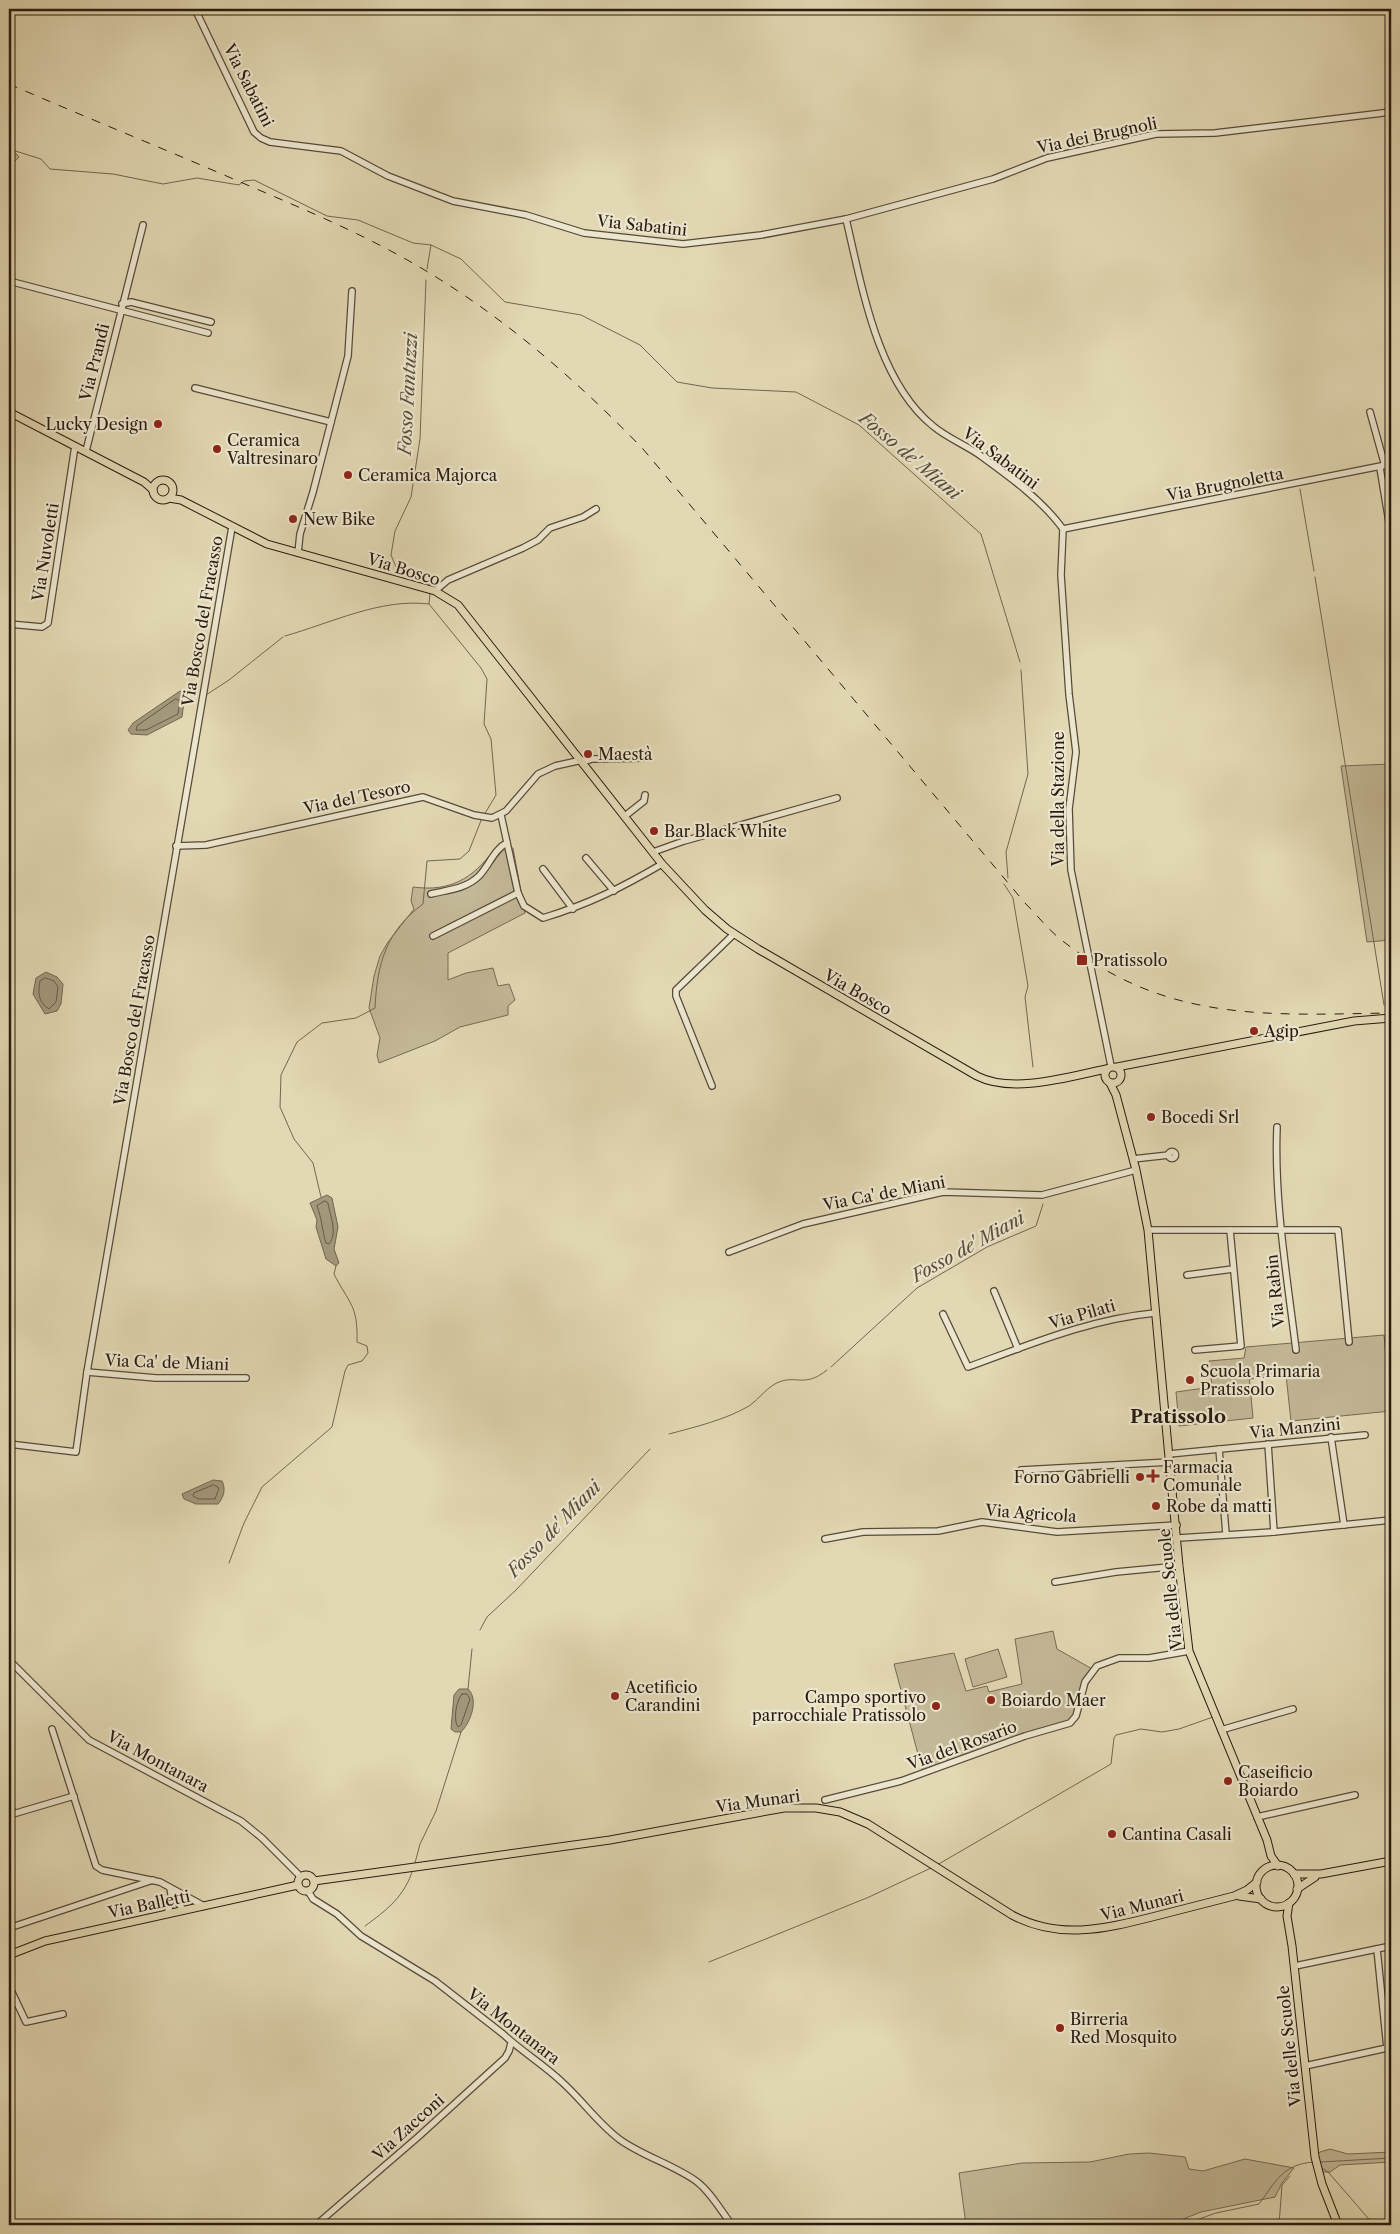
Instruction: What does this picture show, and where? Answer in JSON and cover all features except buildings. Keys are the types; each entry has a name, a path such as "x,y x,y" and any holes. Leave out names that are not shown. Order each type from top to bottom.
{"main road":[{"name":"Via Bosco","path":"9,412 144,482 160,499 181,500 267,544 431,590 458,605 583,761 662,864 705,910 734,934 984,1079 1004,1085 1017,1085 1080,1075 1354,1021 1391,1018"},
{"name":"Via Bosco","path":"144,482 168,481 181,500"},
{"path":"153,490 157,482"},
{"path":"169,498 174,491"},
{"name":"Via Bosco","path":"1080,1075 1115,1083 1137,1063"},
{"path":"1108,1082 1104,1074 1111,1068 1120,1071 1120,1078"},
{"name":"Via delle Scuole","path":"1116,1095 1120,1078"},
{"name":"Via delle Scuole","path":"1108,1082 1116,1095 1136,1170 1148,1230 1177,1525 1179,1566 1189,1650 1269,1849 1278,1866"},
{"name":"Via Munari","path":"301,1877 309,1876 314,1881 610,1840 775,1809 798,1807 832,1810 858,1819 1016,1918 1040,1927 1066,1932 1107,1928 1234,1896 1247,1890 1256,1882"},
{"path":"1269,1849 1265,1869 1256,1882 1257,1892 1260,1899 1281,1912 1289,1924"},
{"path":"1294,1874 1321,1874 1391,1861"},
{"path":"1265,1869 1278,1866 1288,1868 1294,1874 1297,1889"},
{"path":"1274,1906 1290,1902 1297,1889 1305,1882 1321,1874"},
{"path":"301,1877 298,1885 302,1890 308,1891 313,1887 314,1881"},
{"name":"Via Balletti","path":"9,1955 45,1941 298,1885"},
{"name":"Via Munari","path":"1234,1896 1249,1896 1260,1899"},
{"name":"Via delle Scuole","path":"1290,1902 1287,1910 1316,2166 1338,2225"}],"street":[{"name":"Via Sabatini","path":"195,9 254,132 264,141 341,151 388,176 453,201 526,215 577,231 616,238 672,244 705,243 846,219 867,306 890,370 909,403 933,427 981,456 1054,516 1064,529"},
{"name":"Via dei Brugnoli","path":"846,219 993,179 1047,158 1156,134 1215,133 1391,112"},
{"name":"Via Prandi","path":"86,451 143,225"},
{"name":"Via Prandi","path":"9,281 122,306 208,332"},
{"path":"298,553 300,534 348,356 352,291"},
{"name":"Via Prandi","path":"122,306 131,302 211,322"},
{"path":"195,388 331,422"},
{"path":"1370,412 1386,466 1391,534"},
{"name":"Via Nuvoletti","path":"9,624 42,627 48,623 75,446"},
{"name":"Via Brugnoletta","path":"1064,529 1386,466"},
{"path":"431,590 448,580 523,548 538,540 550,528 583,517 596,509"},
{"name":"Via Bosco del Fracasso","path":"9,1444 76,1452 87,1372 232,527"},
{"name":"Via della Stazione","path":"1064,529 1061,575 1069,694 1076,752 1069,809 1070,870 1111,1068"},
{"path":"644,758 592,759 556,766 538,774 501,815 518,893 524,906 543,918 572,909 614,890 662,864"},
{"path":"626,816 644,802 645,795"},
{"name":"Via del Tesoro","path":"176,846 206,845 423,797 474,815 492,818 501,815"},
{"path":"653,852 684,841 837,798"},
{"path":"431,894 463,887 470,883 484,870 501,846 506,843"},
{"path":"586,858 614,890"},
{"path":"543,869 572,909"},
{"path":"433,936 518,893"},
{"path":"712,1086 676,996 676,990 734,934"},
{"name":"Via Rabin","path":"1277,1127 1276,1149 1282,1230 1296,1350"},
{"path":"1133,1160 1169,1155"},
{"name":"Via Ca' de Miani","path":"729,1252 803,1224 917,1197 943,1192 1042,1195 1136,1170"},
{"path":"1148,1230 1338,1230 1349,1342"},
{"path":"1230,1230 1241,1353"},
{"path":"1187,1275 1234,1269"},
{"path":"994,1291 1018,1348"},
{"name":"Via Pilati","path":"943,1314 968,1368 1018,1348 1122,1316 1155,1313"},
{"path":"1195,1350 1241,1346"},
{"name":"Via Ca' de Miani","path":"87,1372 156,1378 246,1378"},
{"name":"Via Manzini","path":"1169,1454 1365,1435"},
{"path":"1332,1437 1344,1525"},
{"path":"1268,1444 1274,1532"},
{"path":"1219,1449 1226,1534"},
{"path":"1021,1470 1170,1462"},
{"path":"1178,1538 1274,1532 1391,1520"},
{"name":"Via Agricola","path":"825,1539 863,1532 938,1532 982,1522 1057,1532 1177,1525"},
{"path":"1055,1582 1116,1572 1179,1566"},
{"name":"Via del Rosario","path":"825,1800 901,1781 1025,1736 1070,1723 1076,1716 1085,1682 1097,1666 1119,1658 1150,1658 1189,1650"},
{"name":"Via Montanara","path":"9,1660 89,1740 241,1821 262,1838 301,1877"},
{"path":"1221,1730 1293,1709"},
{"path":"52,1729 96,1866 102,1870 153,1880 204,1906"},
{"path":"1257,1817 1355,1794"},
{"path":"9,1804 11,1815 74,1796"},
{"path":"9,1928 153,1880"},
{"path":"173,1889 185,1899 185,1910"},
{"path":"167,1914 172,1900 173,1889"},
{"name":"Via Montanara","path":"308,1891 313,1899 337,1914 361,1936 413,1967 503,2034 511,2043 526,2052 563,2083 601,2124 618,2138 701,2185 732,2225"},
{"path":"1294,1966 1391,1946"},
{"path":"1305,2066 1388,2048 1377,1949"},
{"path":"9,1986 26,2022 63,2014"},
{"name":"Via Zacconi","path":"316,2225 418,2137 505,2058 511,2043"}],"shaded area":[{"path":"9,146 19,157 9,167"},
{"path":"1391,764 1391,940 1367,942 1341,766"},
{"path":"513,848 525,913 448,953 448,980 466,973 493,968 498,986 509,984 515,1000 508,1006 508,1015 460,1027 435,1041 379,1063 377,1055 380,1038 369,1008 374,976 380,956 388,942 414,909 411,901 413,887 426,888 449,885 468,876 477,869 494,850"},
{"path":"1384,1335 1391,1411 1291,1421 1286,1375 1250,1379 1249,1375 1253,1418 1179,1426 1176,1392 1212,1387 1209,1361 1244,1358 1246,1347"},
{"name":"Boiardo Maer","path":"1053,1631 1057,1649 1094,1670 1075,1715 1065,1726 1007,1743 923,1773 894,1664 954,1653 966,1691 987,1686 989,1692 1022,1684 1015,1639"},
{"path":"998,1649 1007,1677 973,1687 965,1659"},
{"path":"1330,2149 1348,2154 1391,2152 1391,2162 1340,2165 1330,2172 1320,2172 1317,2155"},
{"path":"1149,2153 1185,2157 1189,2169 1203,2171 1245,2159 1294,2168 1282,2183 1275,2197 1201,2212 1168,2225 966,2225 959,2173 1022,2163 1090,2162 1129,2154"}],"water":[{"path":"180,691 185,693 182,717 147,735 131,734 128,730 133,723"},
{"path":"46,972 57,977 63,984 61,1004 57,1011 45,1014 33,994 36,978"},
{"path":"327,1195 332,1198 338,1227 334,1249 339,1263 336,1266 326,1259 316,1227 317,1220 310,1203"},
{"path":"213,1480 222,1481 224,1487 222,1499 218,1504 196,1504 184,1499 182,1494"},
{"path":"459,1689 468,1689 473,1699 473,1704 471,1717 465,1728 461,1732 455,1732 451,1729 454,1695"}],"waterway":[{"name":"Fosso de' Miani","path":"9,149 41,159 50,169 113,174 163,184 197,178 239,185 244,181 254,180 327,216 358,220 413,243 431,245 461,259 505,302 581,315 640,345 677,382 712,388 796,392 859,425 981,534 1020,662"},
{"name":"Fosso Fantuzzi","path":"427,269 431,245"},
{"name":"Fosso Fantuzzi","path":"426,280 420,439 411,497 395,531 391,555 396,567 408,575 431,585 431,587"},
{"path":"1300,489 1314,571"},
{"path":"1315,577 1384,1005"},
{"name":"Fosso Fantuzzi","path":"285,636 374,608 411,603 429,604 430,593"},
{"path":"429,604 481,668 487,679 484,724 491,739 496,795 484,815"},
{"name":"Fosso Fantuzzi","path":"206,695 229,680 283,637"},
{"name":"Fosso de' Miani","path":"1008,878 1006,852 1028,774 1021,670"},
{"path":"321,1197 313,1163 294,1139 280,1107 281,1075 297,1042 322,1023 356,1018 375,1008 378,977 386,950 400,925 423,904 427,861 460,859 469,851 482,818"},
{"name":"Fosso de' Miani","path":"1004,884 1013,898 1028,986 1025,997 1033,1067"},
{"name":"Fosso de' Miani","path":"831,1367 917,1288 987,1247 1036,1226 1043,1204"},
{"path":"229,1563 244,1523 262,1487 332,1427 345,1371 348,1365 362,1361 368,1353 367,1346 357,1342 354,1312 334,1274 336,1266"},
{"name":"Fosso de' Miani","path":"669,1434 710,1423 740,1411 749,1406 771,1386 779,1382 785,1380 807,1380 827,1370"},
{"name":"Fosso de' Miani","path":"480,1630 487,1617 516,1590 650,1449"},
{"name":"Fosso de' Miani","path":"468,1689 472,1649"},
{"path":"937,1865 1111,1764 1116,1735 1141,1729 1162,1732 1179,1729 1213,1717"},
{"name":"Fosso de' Miani","path":"415,1863 420,1844 436,1811 461,1732"},
{"path":"709,1962 869,1897 931,1868"},
{"name":"Fosso de' Miani","path":"365,1926 388,1908 400,1895 410,1879 413,1869"},
{"path":"1321,2162 1391,2158"},
{"path":"1182,2225 1216,2213 1259,2204 1287,2170 1303,2163 1314,2162"},
{"path":"1321,2167 1329,2173 1374,2225"},
{"path":"1279,2225 1282,2185 1290,2176"}],"railway":[{"path":"9,84 371,240 458,291 524,339 585,392 643,449 1025,903 1059,938 1098,966 1137,986 1177,1000 1217,1008 1258,1013 1391,1013"}],"place":[{"name":"Lucky Design","path":"158,424"},
{"name":"Ceramica Valtresinaro","path":"217,449"},
{"name":"Ceramica Majorca","path":"348,475"},
{"name":"New Bike","path":"293,519"},
{"name":"Maestà","path":"588,754"},
{"name":"Bar Black White","path":"654,831"},
{"name":"Pratissolo","path":"1082,960"},
{"name":"Agip","path":"1254,1031"},
{"name":"Bocedi Srl","path":"1151,1117"},
{"name":"Scuola Primaria Pratissolo","path":"1190,1380"},
{"name":"Farmacia Comunale","path":"1153,1476"},
{"name":"Forno Gabrielli","path":"1140,1477"},
{"name":"Robe da matti","path":"1156,1506"},
{"name":"Acetificio Carandini","path":"615,1696"},
{"name":"Boiardo Maer","path":"991,1700"},
{"name":"Campo sportivo parrocchiale Pratissolo","path":"936,1706"},
{"name":"Caseificio Boiardo","path":"1228,1781"},
{"name":"Cantina Casali","path":"1112,1834"},
{"name":"Birreria Red Mosquito","path":"1060,2028"}],"district":[{"name":"Pratissolo","path":"1178,1416"}]}
